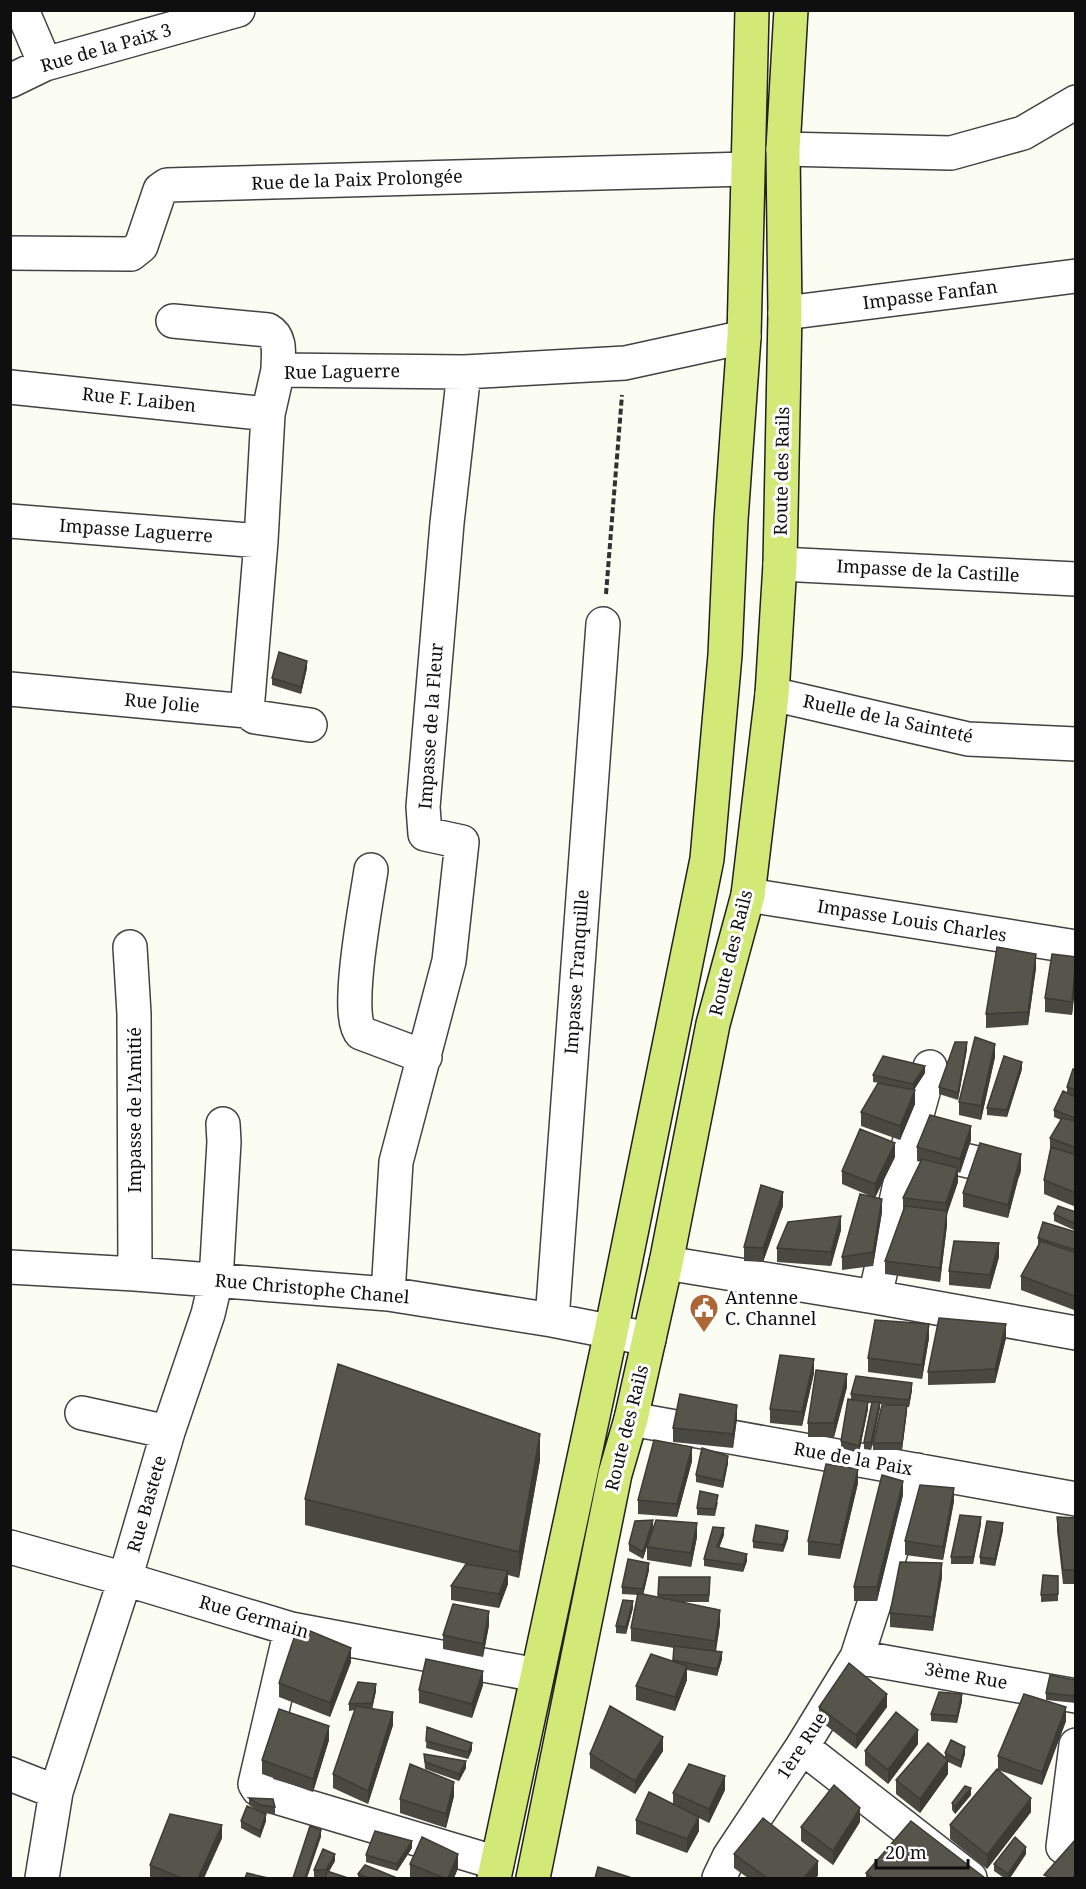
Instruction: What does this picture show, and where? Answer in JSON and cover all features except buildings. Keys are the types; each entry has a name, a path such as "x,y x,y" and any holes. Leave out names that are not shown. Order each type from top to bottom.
{"main road":[{"name":"Route des Rails","path":"495,1871 611,1332 707,860 725,655 731,520 744,337 752,10"},
{"name":"Route des Rails","path":"533,1878 615,1474 631,1419 666,1263 713,1024 748,895 772,694 780,564 785,314 783,149 791,10"}],"street":[{"path":"22,10 45,64"},
{"name":"Rue de la Paix 3","path":"10,81 45,64 238,10"},
{"path":"783,149 951,153 1023,133 1076,102"},
{"name":"Rue de la Paix Prolongée","path":"10,253 131,254 141,246 160,190 167,185 747,169"},
{"name":"Impasse Fanfan","path":"785,314 1076,276"},
{"path":"173,321 268,330 278,339 278,370"},
{"name":"Rue Laguerre","path":"247,711 261,541 268,414 278,370 464,372 625,363 744,337"},
{"name":"Impasse de la Fleur","path":"388,1294 396,1162 448,961 462,842 425,834 423,807 447,523 464,372"},
{"name":"Rue F. Laiben","path":"10,387 268,414"},
{"name":"Impasse Laguerre","path":"10,521 261,541"},
{"name":"Impasse de la Castille","path":"780,564 1076,579"},
{"name":"Impasse Tranquille","path":"552,1320 603,624"},
{"name":"Rue Jolie","path":"10,689 247,711 255,717 310,726"},
{"name":"Ruelle de la Sainteté","path":"772,694 968,739 1076,744"},
{"path":"371,870 358,957 354,1007 356,1028 361,1033 425,1057"},
{"name":"Impasse Louis Charles","path":"748,895 1076,947"},
{"name":"Impasse de l'Amitié","path":"130,947 134,1014 135,1274"},
{"path":"875,1297 908,1147 930,1067"},
{"name":"Rue Bastete","path":"42,1878 56,1792 125,1579 168,1432 208,1314 216,1280 224,1124"},
{"path":"908,1147 1003,1169"},
{"path":"666,1263 1076,1333"},
{"name":"Rue Christophe Chanel","path":"10,1267 135,1274 388,1294 552,1320 649,1339"},
{"path":"82,1413 168,1432"},
{"name":"Rue de la Paix","path":"631,1419 1076,1499"},
{"name":"1ère Rue","path":"718,1878 729,1857 802,1747 857,1656 917,1470"},
{"name":"Rue Germain","path":"10,1547 291,1629 537,1675"},
{"path":"291,1629 255,1784 258,1789 266,1794 495,1871"},
{"name":"3ème Rue","path":"857,1656 1076,1695"},
{"path":"1076,1745 1063,1847 1076,1855"},
{"path":"802,1747 970,1878"},
{"path":"10,1774 56,1792"}],"path":[{"path":"603,624 625,363"}],"place":[{"name":"Antenne C. Channel","path":"704,1334"}]}
